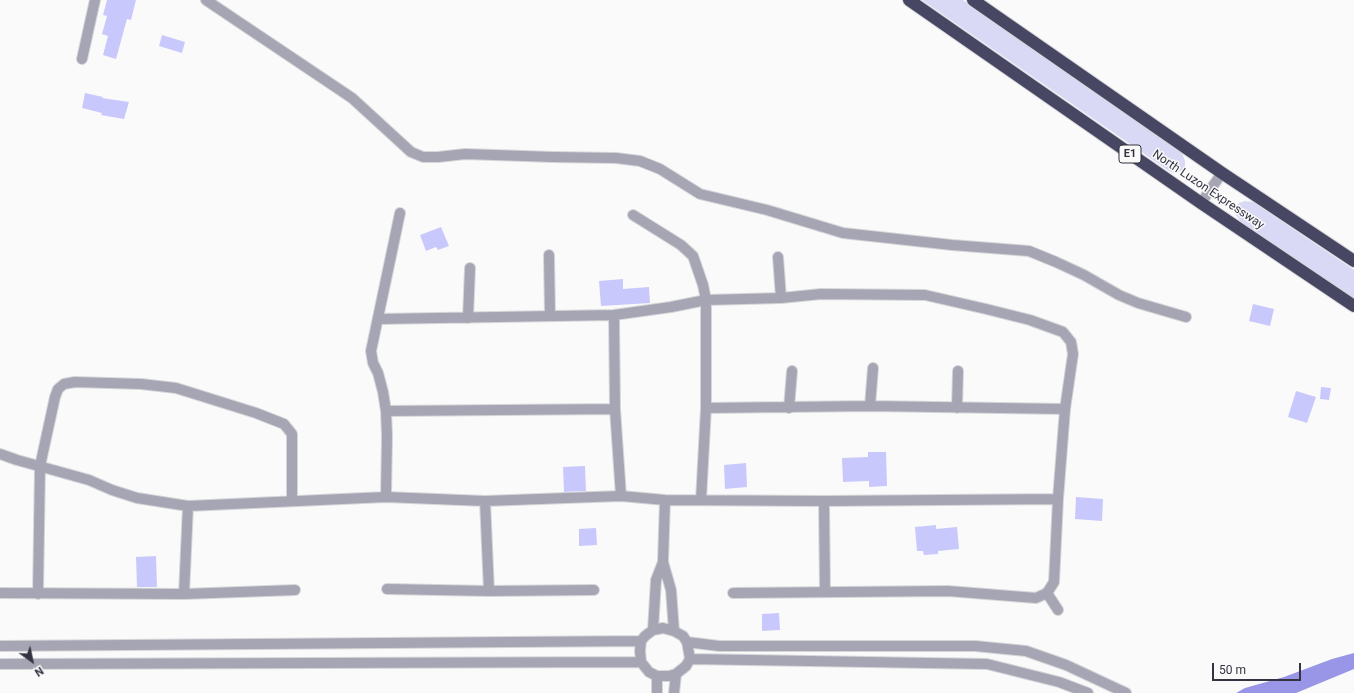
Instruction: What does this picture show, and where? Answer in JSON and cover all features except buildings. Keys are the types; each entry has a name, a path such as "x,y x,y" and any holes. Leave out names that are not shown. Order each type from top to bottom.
{"highway":[{"name":"North Luzon Expressway","path":"909,0 1201,204 1354,306"},
{"name":"North Luzon Expressway","path":"974,0 1222,173 1354,261"}],"street":[{"path":"82,59 95,0"},
{"path":"206,0 352,98 411,152 423,157 465,154 616,158 640,161 660,169 700,194 767,210 843,233 952,245 1029,251 1077,272 1119,295 1138,303 1186,317"},
{"path":"1201,204 1222,173"},
{"path":"386,497 386,411 383,392 378,373 373,363 371,351 379,319 400,213"},
{"path":"632,215 693,256 703,285 706,300 706,408 701,500"},
{"path":"549,255 550,316"},
{"path":"778,257 781,298"},
{"path":"468,318 470,268"},
{"path":"379,319 614,315 671,307 706,300 781,298 821,294 925,296 1030,320 1063,332 1071,342 1073,354 1065,409 1058,499 1054,582 1047,593 1036,598 948,591 733,593"},
{"path":"614,315 616,409 621,496"},
{"path":"870,406 873,368"},
{"path":"789,408 792,371"},
{"path":"957,408 958,371"},
{"path":"38,594 40,466 55,397 58,389 64,384 75,382 142,384 176,388 256,413 284,424 292,434 292,501"},
{"path":"706,408 870,406 1065,409"},
{"path":"386,411 616,409"},
{"path":"0,454 89,480 112,490 137,498 188,506 386,497 485,501 621,496 665,500 824,501 1058,499"},
{"path":"665,500 663,562 671,590 674,631"},
{"path":"485,501 489,591"},
{"path":"824,501 825,591"},
{"path":"184,594 188,506"},
{"path":"653,630 656,580 663,562"},
{"path":"0,593 184,594 295,590"},
{"path":"387,590 594,590"},
{"path":"1047,593 1058,610"},
{"path":"664,628 674,631 683,636 687,642 690,659 686,666 676,674 669,676 657,676 649,672 641,662 641,641 653,630 664,628"},
{"path":"0,646 641,641"},
{"path":"687,642 719,646 975,646 1026,651 1066,665 1126,693"},
{"path":"690,659 987,664 1059,682 1088,693"},
{"path":"0,664 641,662"},
{"path":"674,693 676,674"},
{"path":"657,676 657,693"}],"shaded area":[{"path":"922,0 963,0 1182,153 1185,161 1185,167 1181,171 1174,173 1169,171"},
{"path":"1245,201 1253,202 1354,270 1354,298 1241,222 1236,215 1235,209 1239,203"},
{"path":"1354,653 1354,669 1296,693 1236,693 1245,688 1284,677 1332,659"}]}
